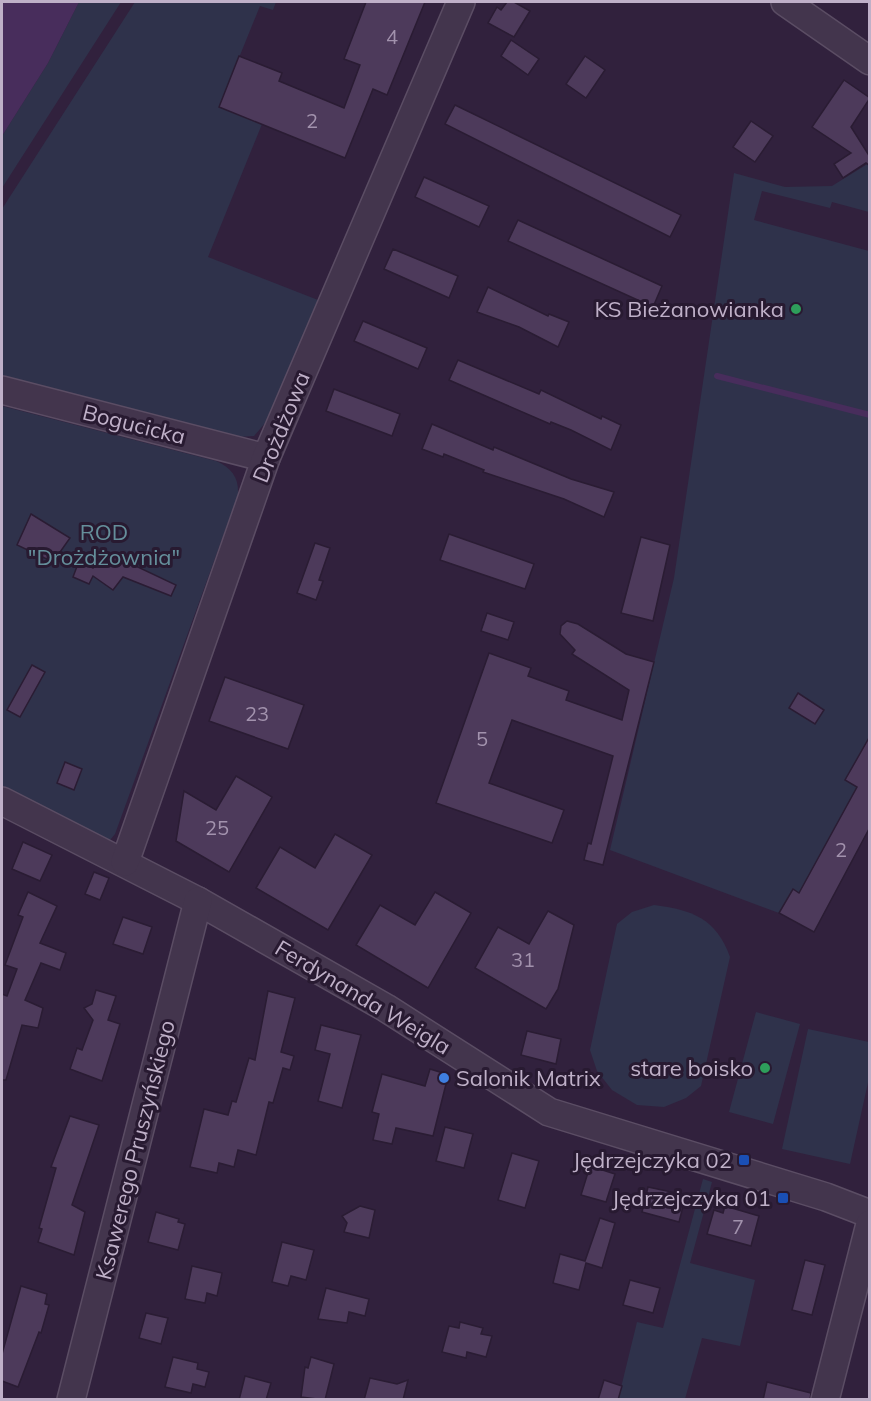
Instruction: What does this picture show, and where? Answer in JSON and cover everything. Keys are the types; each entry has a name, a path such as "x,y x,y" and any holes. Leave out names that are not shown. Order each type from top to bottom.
{"street":[{"name":"Drożdżowa","path":"125,862 266,458 461,2"},
{"path":"785,2 870,61"},
{"name":"Bogucicka","path":"2,390 266,458"},
{"name":"Ferdynanda Weigla","path":"3,803 125,862 198,901 386,1008 549,1112 837,1200 870,1214"},
{"name":"Ksawerego Pruszyńskiego","path":"77,1398 198,901"},
{"path":"825,1400 870,1224"}],"green space":[{"path":"79,2 121,2 2,188 2,136 48,63"},
{"path":"135,2 276,2 273,10 260,6 219,107 262,124 208,257 318,300 266,422 254,436 238,437 2,380 2,209"},
{"path":"869,163 869,212 832,202 830,208 762,191 754,220 869,251 870,736 845,780 857,787 799,893 793,889 779,913 610,850 674,578 734,173 785,187 832,186"},
{"name":"ROD \"Drożdżownia\"","path":"2,406 216,461 230,470 236,479 238,495 115,834 110,840 103,841 2,796"},
{"path":"654,905 691,913 701,918 718,933 730,957 701,1086 686,1098 664,1107 637,1105 612,1090 597,1071 590,1050 617,924 632,912"},
{"name":"stare boisko","path":"756,1012 800,1024 773,1124 729,1112"},
{"path":"808,1029 869,1042 869,1078 850,1164 782,1149"},
{"path":"703,1179 712,1182 690,1263 755,1280 740,1346 702,1338 685,1399 618,1400 637,1322 663,1328"}],"shaded area":[{"path":"2,2 79,2 48,63 2,136"}],"building":[{"path":"366,2 425,2 387,95 373,89 345,158 219,107 239,56 282,73 279,81 344,108 360,65 344,59"},
{"path":"507,2 514,2 530,11 514,37 488,23 497,7 501,10"},
{"path":"511,40 539,59 528,75 501,56"},
{"path":"585,56 605,70 586,98 566,84"},
{"path":"844,80 870,98 851,127 870,157 870,166 866,163 843,178 834,164 851,153 812,127"},
{"path":"455,105 681,215 670,237 445,124"},
{"path":"751,121 773,136 755,162 733,147"},
{"path":"424,177 489,206 479,227 415,197"},
{"path":"518,220 662,286 653,307 508,241"},
{"path":"393,249 458,276 449,298 384,269"},
{"path":"488,287 548,316 549,314 569,322 558,347 519,327 477,312"},
{"path":"363,321 427,348 418,369 354,341"},
{"path":"458,360 539,394 541,390 601,419 602,416 621,425 611,450 571,430 551,422 550,424 449,380"},
{"path":"334,389 400,414 392,436 326,411"},
{"path":"432,424 493,450 494,447 571,479 614,492 604,517 564,499 483,472 484,470 444,454 443,457 422,449"},
{"path":"31,514 70,538 53,562 17,545"},
{"path":"449,534 534,564 525,589 440,560"},
{"path":"641,537 670,545 653,621 621,613"},
{"path":"315,543 330,548 319,580 323,581 316,600 297,593"},
{"path":"102,550 176,585 171,596 123,577 113,590 93,576 89,584 73,577 79,561 93,568"},
{"path":"487,613 514,622 508,640 481,631"},
{"path":"567,621 578,624 626,654 654,662 603,865 584,860 588,843 591,844 613,756 512,720 489,783 564,810 552,843 436,803 489,653 531,668 528,676 569,691 566,700 622,720 629,690 572,654 575,650 560,634 561,626"},
{"path":"32,665 45,672 20,717 7,710"},
{"path":"225,677 304,705 288,749 209,721"},
{"path":"798,693 824,710 815,724 789,708"},
{"path":"870,736 870,827 814,932 779,913 793,889 799,893 857,787 845,780"},
{"path":"65,762 82,769 74,790 57,783"},
{"path":"236,776 272,797 229,872 176,841 184,791 216,810"},
{"path":"335,834 372,855 328,930 256,888 280,847 315,868"},
{"path":"23,842 52,855 40,881 12,869"},
{"path":"94,872 109,878 100,900 85,894"},
{"path":"28,892 57,906 40,943 66,953 60,970 41,963 25,1000 43,1008 38,1028 22,1025 6,1080 2,1080 2,994 7,996 17,969 5,965 23,917 18,915"},
{"path":"435,892 471,913 428,988 356,945 380,905 415,925"},
{"path":"548,911 574,925 558,989 546,1009 475,968 498,927 529,944"},
{"path":"123,917 152,927 143,954 113,944"},
{"path":"96,990 116,996 108,1020 120,1024 102,1081 70,1069 77,1048 82,1050 93,1020 84,1008 92,1004"},
{"path":"268,991 295,998 281,1052 294,1056 290,1070 283,1068 273,1103 269,1102 256,1155 238,1150 234,1167 219,1163 217,1173 190,1167 204,1109 228,1115 232,1101 236,1102 249,1058 255,1060"},
{"path":"321,1025 361,1035 342,1108 318,1101 330,1054 315,1050"},
{"path":"527,1031 561,1039 556,1064 521,1055"},
{"path":"430,1069 443,1073 447,1080 433,1136 396,1128 392,1144 373,1140 379,1114 372,1112 382,1074 425,1086"},
{"path":"70,1116 99,1125 72,1205 85,1212 74,1255 38,1242 42,1229 39,1228 56,1168 51,1167"},
{"path":"445,1127 473,1134 464,1168 436,1161"},
{"path":"512,1153 539,1161 525,1208 498,1200"},
{"path":"590,1166 615,1174 606,1202 581,1195"},
{"path":"648,1187 686,1195 679,1222 642,1212"},
{"path":"360,1206 375,1210 369,1238 344,1232 347,1223 342,1216"},
{"path":"725,1206 759,1216 751,1246 707,1234 714,1210 723,1213"},
{"path":"156,1212 179,1219 178,1222 185,1224 178,1250 148,1242"},
{"path":"600,1218 615,1223 602,1268 586,1263 579,1290 553,1283 560,1254 585,1261"},
{"path":"282,1242 314,1250 306,1280 291,1276 288,1286 272,1282"},
{"path":"805,1260 825,1265 812,1315 792,1310"},
{"path":"192,1266 222,1273 217,1296 207,1293 205,1303 185,1299"},
{"path":"630,1280 660,1288 653,1313 623,1305"},
{"path":"21,1286 47,1294 45,1304 49,1305 41,1333 39,1332 18,1387 2,1381 2,1354"},
{"path":"326,1288 369,1299 365,1316 349,1312 347,1323 318,1319"},
{"path":"146,1313 168,1318 161,1344 139,1338"},
{"path":"460,1322 483,1328 481,1334 492,1336 486,1357 467,1352 466,1358 442,1352 449,1326 459,1328"},
{"path":"173,1357 198,1363 197,1369 209,1372 205,1387 193,1384 191,1393 165,1387"},
{"path":"311,1357 334,1364 325,1400 301,1397 305,1367 308,1368"},
{"path":"245,1376 271,1383 266,1400 239,1400"},
{"path":"370,1378 397,1384 408,1380 403,1400 364,1400"},
{"path":"604,1380 622,1386 618,1400 598,1400"},
{"path":"767,1382 811,1393 810,1400 763,1400"}],"waterway":[{"path":"717,376 870,415"}],"place":[{"name":"KS Bieżanowianka","path":"796,309"},
{"name":"stare boisko","path":"765,1068"},
{"name":"Salonik Matrix","path":"444,1078"},
{"name":"Jędrzejczyka 02","path":"744,1160"},
{"name":"Jędrzejczyka 01","path":"783,1198"}]}
